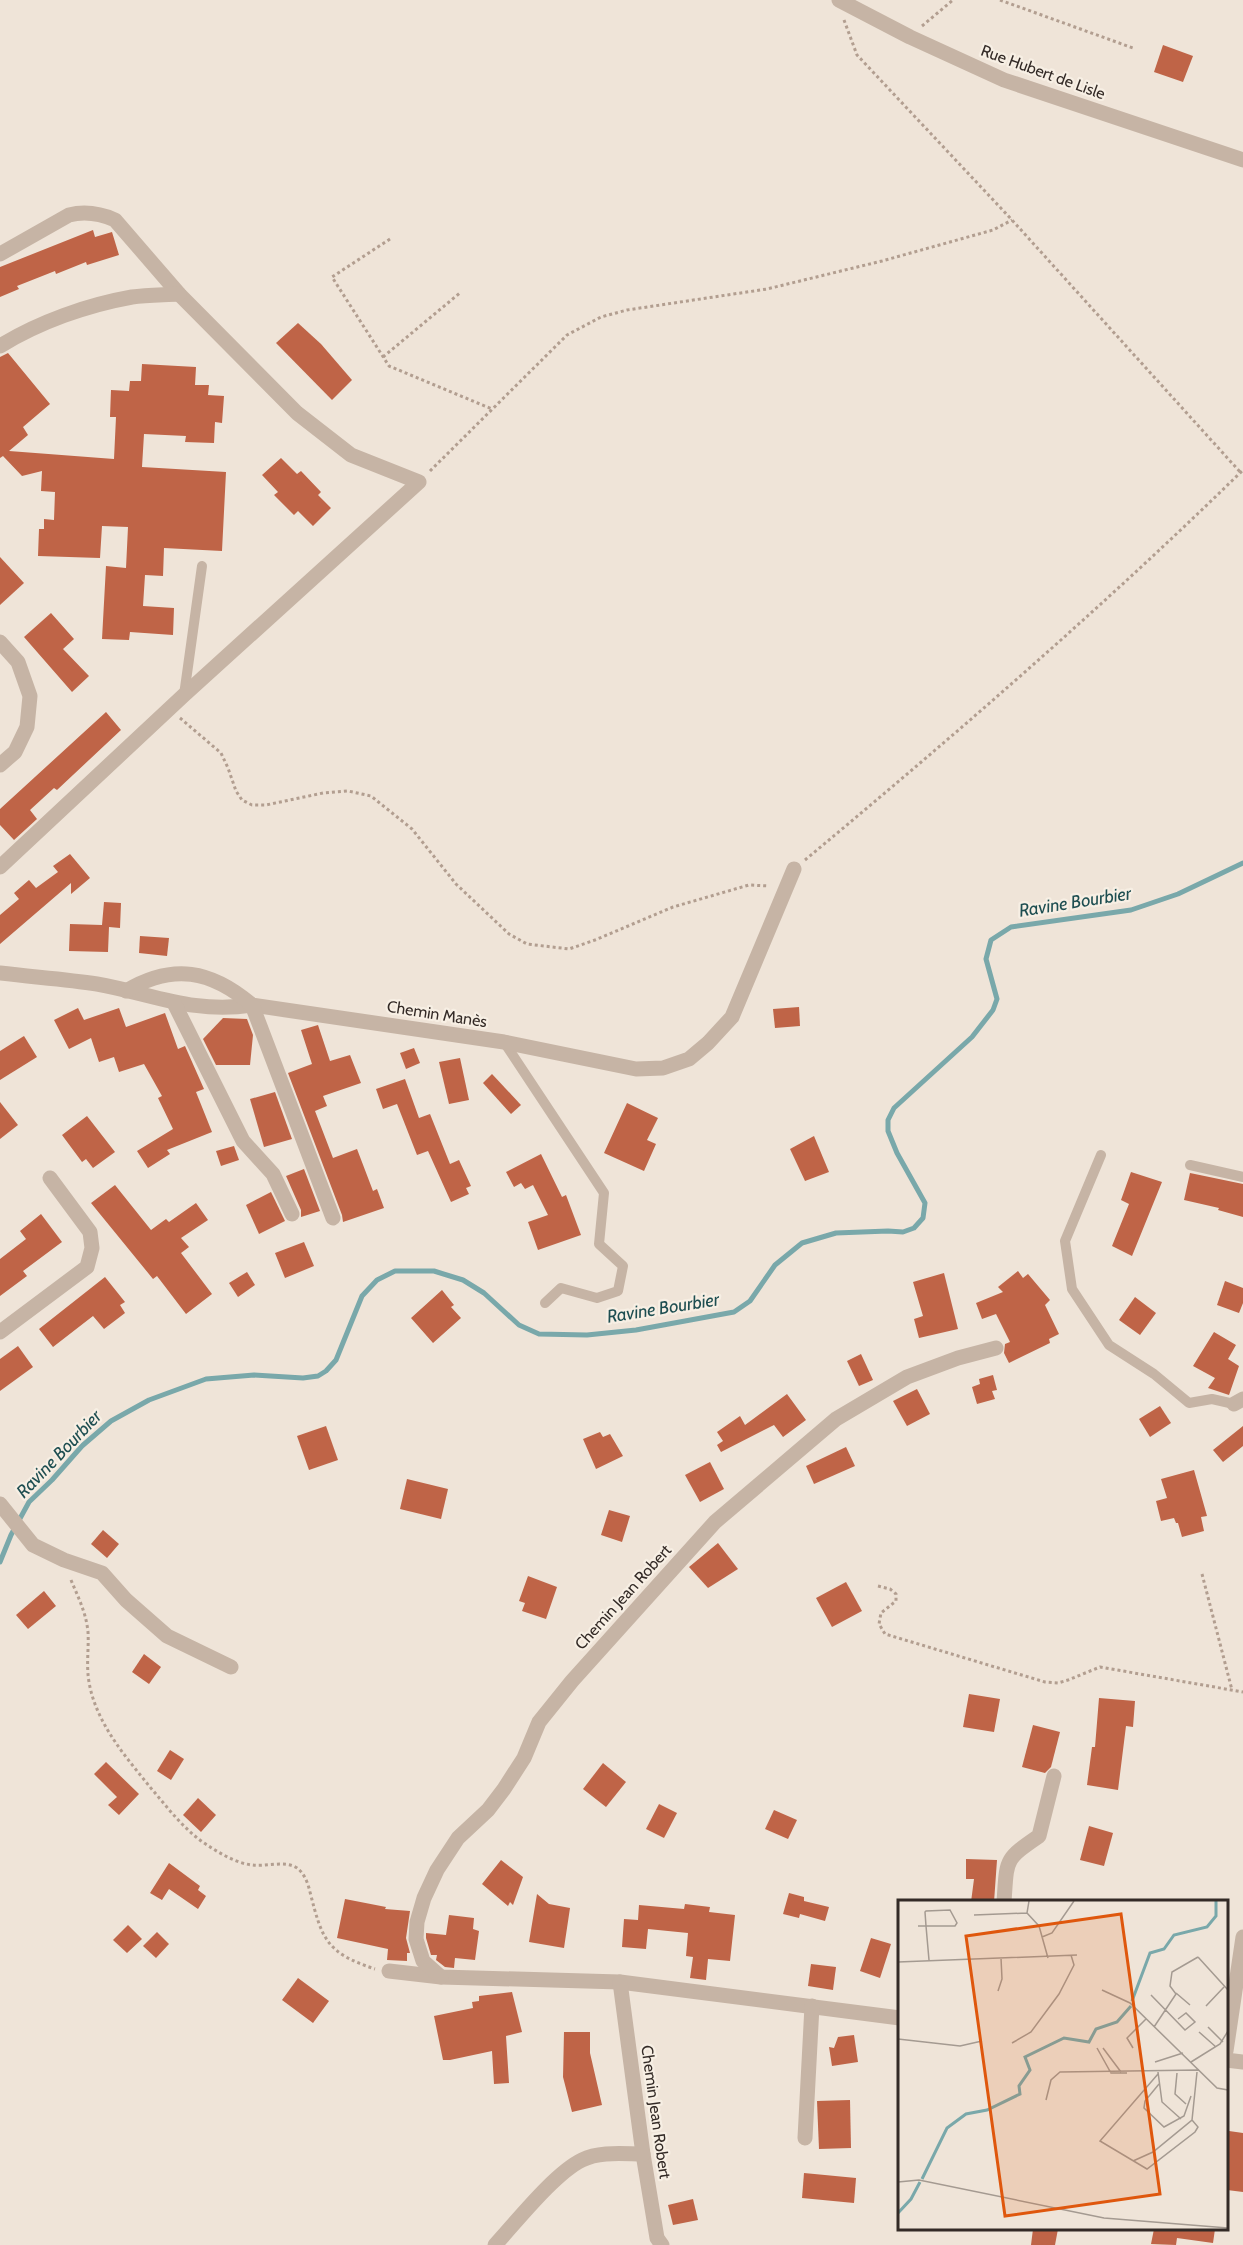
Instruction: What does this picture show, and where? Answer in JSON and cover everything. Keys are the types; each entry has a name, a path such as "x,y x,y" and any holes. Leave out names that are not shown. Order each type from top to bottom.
{"street":[{"name":"Rue Hubert de Lisle","path":"840,6 1004,80 1243,160"},
{"path":"0,254 69,215 80,212 104,215 115,220 179,294 297,413 351,454 419,482 169,708 0,867"},
{"path":"0,346 56,319 84,310 132,297 179,294"},
{"path":"0,642 18,662 30,696 27,727 15,752 0,765"},
{"path":"504,1042 636,1069 663,1068 689,1059 708,1043 732,1017 794,869"},
{"name":"Chemin Manès","path":"0,973 97,984 174,1003 221,1008 252,1005 504,1042"},
{"path":"126,991 161,974 191,974 227,987 252,1005 333,1218"},
{"path":"174,1003 243,1141 273,1174 292,1214"},
{"path":"0,1332 87,1267 92,1248 90,1232 50,1178"},
{"name":"Chemin Jean Robert","path":"441,1977 423,1961 416,1940 417,1922 424,1898 437,1870 458,1838 488,1810 504,1789 524,1758 539,1722 572,1681 714,1522 836,1419 908,1377 958,1358 996,1348"},
{"path":"0,1504 33,1545 64,1560 102,1573 126,1600 167,1636 231,1667"},
{"path":"1004,1900 1007,1866 1015,1853 1039,1836 1042,1831 1054,1776"},
{"path":"1228,2044 1243,1937"},
{"path":"388,1971 441,1977 620,1982 898,2018"},
{"name":"Chemin Jean Robert","path":"620,1982 643,2154 656,2230 662,2245"},
{"path":"805,2138 812,2006"},
{"path":"1228,2060 1243,2062"},
{"path":"495,2245 566,2170 584,2159 604,2155 643,2154"}],"lane":[{"path":"184,695 202,566"},
{"name":"Chemin Manès","path":"504,1042 604,1193 599,1244 623,1266 618,1291 597,1298 561,1288 545,1303"},
{"path":"1101,1155 1065,1241 1072,1289 1109,1345 1154,1374 1190,1403 1212,1399 1238,1402"},
{"path":"1190,1165 1243,1177"}],"path":[{"path":"910,37 953,0"},
{"path":"999,0 1133,48"},
{"path":"794,869 923,762 1047,652 1242,472 857,55 840,6"},
{"path":"419,482 567,335 601,317 627,310 766,289 882,261 993,230 1011,220"},
{"path":"390,239 332,277 389,366 492,409"},
{"path":"383,357 461,292"},
{"path":"169,708 221,753 236,791 242,800 252,805 266,805 323,793 348,791 371,796 412,829 456,884 509,934 528,944 568,949 673,907 749,885 767,885 785,892"},
{"path":"64,1560 85,1614 88,1633 89,1682 96,1706 115,1744 180,1823 207,1845 236,1862 261,1866 290,1865 298,1869 309,1888 318,1926 329,1944 340,1955 356,1963 388,1971"},
{"path":"1202,1574 1232,1690"},
{"path":"878,1586 890,1588 896,1594 896,1601 881,1613 879,1624 885,1634 1045,1682 1058,1683 1100,1667 1243,1692"}],"building":[{"path":"1163,45 1193,56 1183,82 1154,72"},
{"path":"93,230 95,237 112,232 119,255 87,265 86,262 56,274 55,271 17,286 19,289 0,297 0,267"},
{"path":"298,323 321,344 352,380 332,400 276,343"},
{"path":"8,353 50,404 23,427 28,435 9,451 114,459 116,417 110,417 111,390 129,391 130,381 141,381 142,364 196,367 195,385 209,385 208,395 224,396 222,423 215,422 214,443 185,442 186,436 144,434 142,467 226,472 222,551 164,548 163,576 145,575 143,606 174,608 173,635 130,632 129,640 102,639 106,566 126,568 128,527 102,526 100,558 38,556 39,529 44,529 44,519 54,520 55,492 41,491 42,471 22,476 3,456 0,458 0,357"},
{"path":"281,458 297,474 301,471 321,492 318,495 331,508 313,526 298,511 294,515 274,495 278,492 262,475"},
{"path":"0,557 24,583 0,605"},
{"path":"51,613 74,639 63,649 89,676 72,692 24,637"},
{"path":"106,712 121,730 57,790 54,788 30,810 37,819 14,840 0,825 0,809"},
{"path":"70,854 90,878 71,894 71,883 0,944 0,915 19,899 14,893 29,880 36,888 58,872 53,866"},
{"path":"104,902 121,903 120,928 109,927 108,952 69,951 70,924 102,925"},
{"path":"140,936 169,938 167,956 139,953"},
{"path":"799,1007 800,1026 775,1028 773,1009"},
{"path":"78,1008 84,1020 119,1008 126,1027 165,1013 178,1049 185,1046 204,1089 196,1092 212,1132 167,1150 170,1154 148,1168 137,1151 173,1129 158,1098 162,1096 144,1064 119,1072 114,1057 99,1062 91,1038 69,1049 54,1020"},
{"path":"223,1018 247,1019 253,1035 250,1065 216,1065 203,1039"},
{"path":"318,1025 330,1061 350,1055 361,1083 323,1096 327,1106 315,1111 333,1158 357,1149 373,1191 377,1189 384,1208 343,1222 288,1073 312,1064 301,1030"},
{"path":"24,1036 37,1057 0,1080 0,1051"},
{"path":"414,1048 420,1063 406,1069 400,1053"},
{"path":"460,1058 469,1100 449,1104 439,1062"},
{"path":"492,1074 521,1105 511,1114 483,1083"},
{"path":"405,1079 419,1118 430,1114 450,1164 459,1160 471,1186 466,1188 469,1194 451,1202 428,1151 417,1155 397,1104 383,1109 376,1089"},
{"path":"275,1092 292,1139 264,1147 250,1099"},
{"path":"0,1102 18,1125 0,1139"},
{"path":"627,1103 658,1118 647,1140 656,1144 644,1171 604,1153"},
{"path":"87,1116 115,1152 93,1168 86,1159 82,1162 62,1135"},
{"path":"814,1136 829,1172 805,1181 790,1149"},
{"path":"234,1146 239,1160 221,1166 216,1151"},
{"path":"541,1154 562,1197 566,1195 581,1235 538,1250 528,1222 548,1215 533,1185 525,1189 521,1183 514,1187 506,1172"},
{"path":"304,1169 320,1211 301,1217 301,1210 286,1176"},
{"path":"1131,1172 1162,1182 1132,1256 1112,1246 1129,1204 1121,1200"},
{"path":"1190,1173 1243,1184 1243,1217 1218,1210 1219,1208 1184,1200"},
{"path":"115,1185 151,1230 166,1219 169,1222 196,1203 208,1220 181,1238 189,1247 181,1253 212,1294 186,1314 157,1276 153,1279 91,1203"},
{"path":"271,1192 285,1221 259,1234 246,1205"},
{"path":"41,1214 62,1242 23,1271 27,1276 0,1296 0,1259 26,1239 20,1231"},
{"path":"304,1242 314,1266 285,1278 275,1253"},
{"path":"1018,1271 1023,1278 1028,1274 1050,1300 1045,1305 1059,1334 1049,1339 1050,1343 1009,1363 1004,1353 1005,1344 1010,1342 996,1314 982,1319 976,1303 1003,1292 998,1287"},
{"path":"247,1272 255,1285 238,1297 229,1283"},
{"path":"944,1273 958,1329 919,1338 914,1319 923,1316 913,1282"},
{"path":"105,1277 125,1302 120,1305 125,1313 104,1329 93,1316 53,1347 39,1329"},
{"path":"1225,1281 1243,1288 1243,1303 1239,1313 1217,1305"},
{"path":"442,1290 454,1305 451,1307 461,1318 433,1343 411,1318"},
{"path":"1135,1297 1156,1313 1140,1335 1119,1320"},
{"path":"1214,1332 1236,1345 1228,1359 1239,1366 1229,1395 1208,1388 1215,1378 1193,1366"},
{"path":"18,1346 33,1367 0,1391 0,1359"},
{"path":"861,1354 873,1380 859,1386 847,1361"},
{"path":"993,1375 997,1390 992,1391 995,1399 977,1404 972,1387 980,1384 979,1379"},
{"path":"917,1389 930,1414 907,1426 893,1401"},
{"path":"787,1394 806,1420 783,1437 774,1425 721,1452 717,1445 723,1441 717,1432 740,1416 745,1425"},
{"path":"1160,1406 1171,1423 1150,1437 1139,1419"},
{"path":"326,1426 338,1460 309,1470 297,1436"},
{"path":"1243,1426 1243,1446 1223,1462 1213,1450"},
{"path":"600,1432 603,1437 610,1434 623,1456 596,1469 583,1439"},
{"path":"846,1447 855,1466 814,1484 806,1466"},
{"path":"710,1462 724,1489 700,1502 685,1475"},
{"path":"1194,1470 1207,1516 1201,1517 1204,1531 1182,1537 1174,1518 1161,1521 1156,1501 1167,1498 1161,1479"},
{"path":"407,1479 448,1489 441,1519 400,1509"},
{"path":"609,1510 630,1516 622,1542 601,1535"},
{"path":"103,1530 119,1544 107,1558 91,1544"},
{"path":"718,1543 738,1569 708,1588 689,1567"},
{"path":"528,1576 557,1587 546,1619 522,1611 525,1603 519,1601"},
{"path":"846,1582 862,1611 832,1627 816,1598"},
{"path":"44,1591 56,1606 28,1629 16,1615"},
{"path":"144,1654 161,1667 149,1684 132,1672"},
{"path":"969,1694 1000,1699 994,1732 963,1727"},
{"path":"1099,1698 1135,1701 1133,1727 1126,1726 1118,1790 1087,1785 1092,1747 1095,1747"},
{"path":"1033,1725 1060,1732 1051,1767 1045,1773 1022,1767"},
{"path":"170,1750 184,1759 171,1780 157,1771"},
{"path":"106,1762 139,1794 119,1815 108,1805 117,1797 94,1774"},
{"path":"603,1763 626,1782 606,1807 583,1789"},
{"path":"198,1798 216,1815 201,1832 183,1815"},
{"path":"659,1804 677,1813 664,1838 646,1829"},
{"path":"774,1810 797,1820 788,1839 765,1829"},
{"path":"1089,1826 1113,1833 1104,1866 1080,1860"},
{"path":"966,1859 997,1860 994,1900 971,1900 974,1879 966,1879"},
{"path":"501,1860 523,1877 513,1905 510,1902 508,1906 482,1884"},
{"path":"169,1863 200,1886 198,1890 206,1896 198,1909 169,1889 162,1900 150,1893"},
{"path":"789,1893 804,1897 804,1901 829,1907 825,1921 800,1914 799,1918 783,1914"},
{"path":"537,1894 549,1904 570,1908 564,1948 529,1942"},
{"path":"345,1899 386,1907 385,1909 410,1911 406,1938 410,1953 407,1953 407,1961 387,1960 388,1949 337,1938"},
{"path":"685,1904 710,1907 709,1912 735,1915 730,1961 708,1959 706,1980 690,1978 693,1957 686,1956 688,1933 648,1929 646,1949 622,1947 624,1919 638,1920 639,1905 684,1909"},
{"path":"449,1915 474,1918 473,1929 479,1931 475,1960 455,1958 454,1968 445,1967 436,1960 437,1955 431,1955 426,1938 426,1933 446,1935"},
{"path":"128,1925 142,1939 127,1953 113,1940"},
{"path":"157,1932 169,1944 156,1958 143,1946"},
{"path":"871,1938 891,1944 880,1978 860,1971"},
{"path":"811,1964 836,1967 833,1990 808,1986"},
{"path":"298,1978 329,2001 313,2023 282,2000"},
{"path":"512,1992 522,2032 506,2036 509,2083 494,2084 492,2051 443,2060 434,2016 473,2008 472,2002 479,2001 479,1996"},
{"path":"564,2032 590,2032 590,2053 602,2105 572,2112 563,2077"},
{"path":"854,2035 858,2062 832,2066 829,2047 834,2048 838,2037"},
{"path":"850,2100 851,2148 819,2149 817,2101"},
{"path":"1229,2131 1243,2133 1243,2192 1228,2190"},
{"path":"804,2173 856,2178 854,2203 802,2198"},
{"path":"693,2199 698,2220 673,2225 668,2205"},
{"path":"1033,2230 1058,2230 1055,2245 1031,2245"},
{"path":"1154,2230 1215,2230 1213,2243 1177,2238 1176,2245 1151,2244"}],"waterway":[{"name":"Ravine Bourbier","path":"0,1562 11,1535 29,1502 82,1446 111,1421 149,1400 206,1379 254,1375 303,1378 318,1376 336,1360 362,1296 377,1280 395,1271 434,1271 463,1280 484,1293 519,1325 539,1334 587,1335 636,1330 734,1312 750,1301 775,1265 802,1243 836,1233 903,1232 914,1228 923,1218 925,1203 897,1153 888,1131 888,1120 894,1108 972,1037 993,1010 997,999 986,959 991,940 1011,927 1131,910 1178,894 1243,863"}]}
